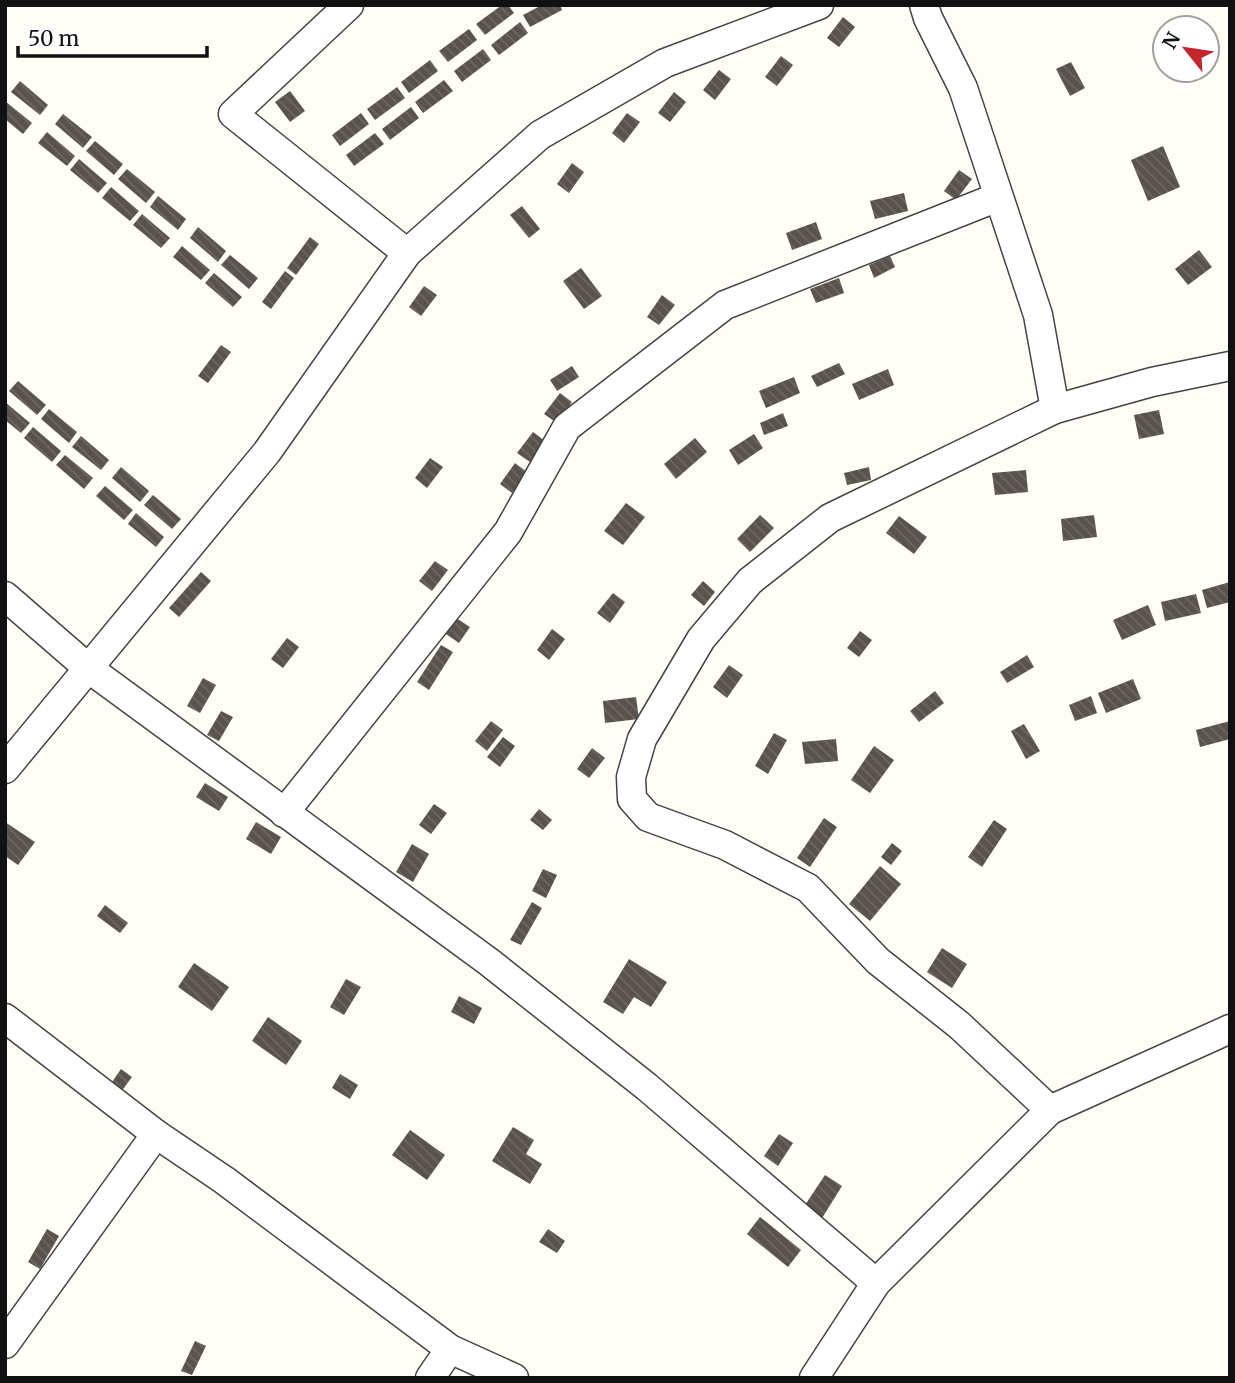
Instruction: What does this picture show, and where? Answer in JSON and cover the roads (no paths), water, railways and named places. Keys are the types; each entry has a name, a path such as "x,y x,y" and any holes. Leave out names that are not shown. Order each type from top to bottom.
{"street":[{"path":"349,5 233,114 407,253"},
{"path":"5,769 267,452 407,253 540,135 665,63 819,5"},
{"path":"925,5 928,18 963,88 1038,315 1055,410"},
{"path":"284,813 508,531 567,427 725,305 998,197"},
{"path":"1050,1110 959,1025 878,961 808,888 725,845 648,817 632,799 631,777 642,738 701,639 750,581 830,518 1055,410 1152,382 1230,366"},
{"path":"5,597 88,668 489,962 605,1054 876,1283"},
{"path":"5,1017 156,1134 225,1180 450,1349 513,1378"},
{"path":"814,1378 876,1283 1050,1110 1230,1029"},
{"path":"5,1344 156,1134"},
{"path":"430,1378 450,1349"}]}
